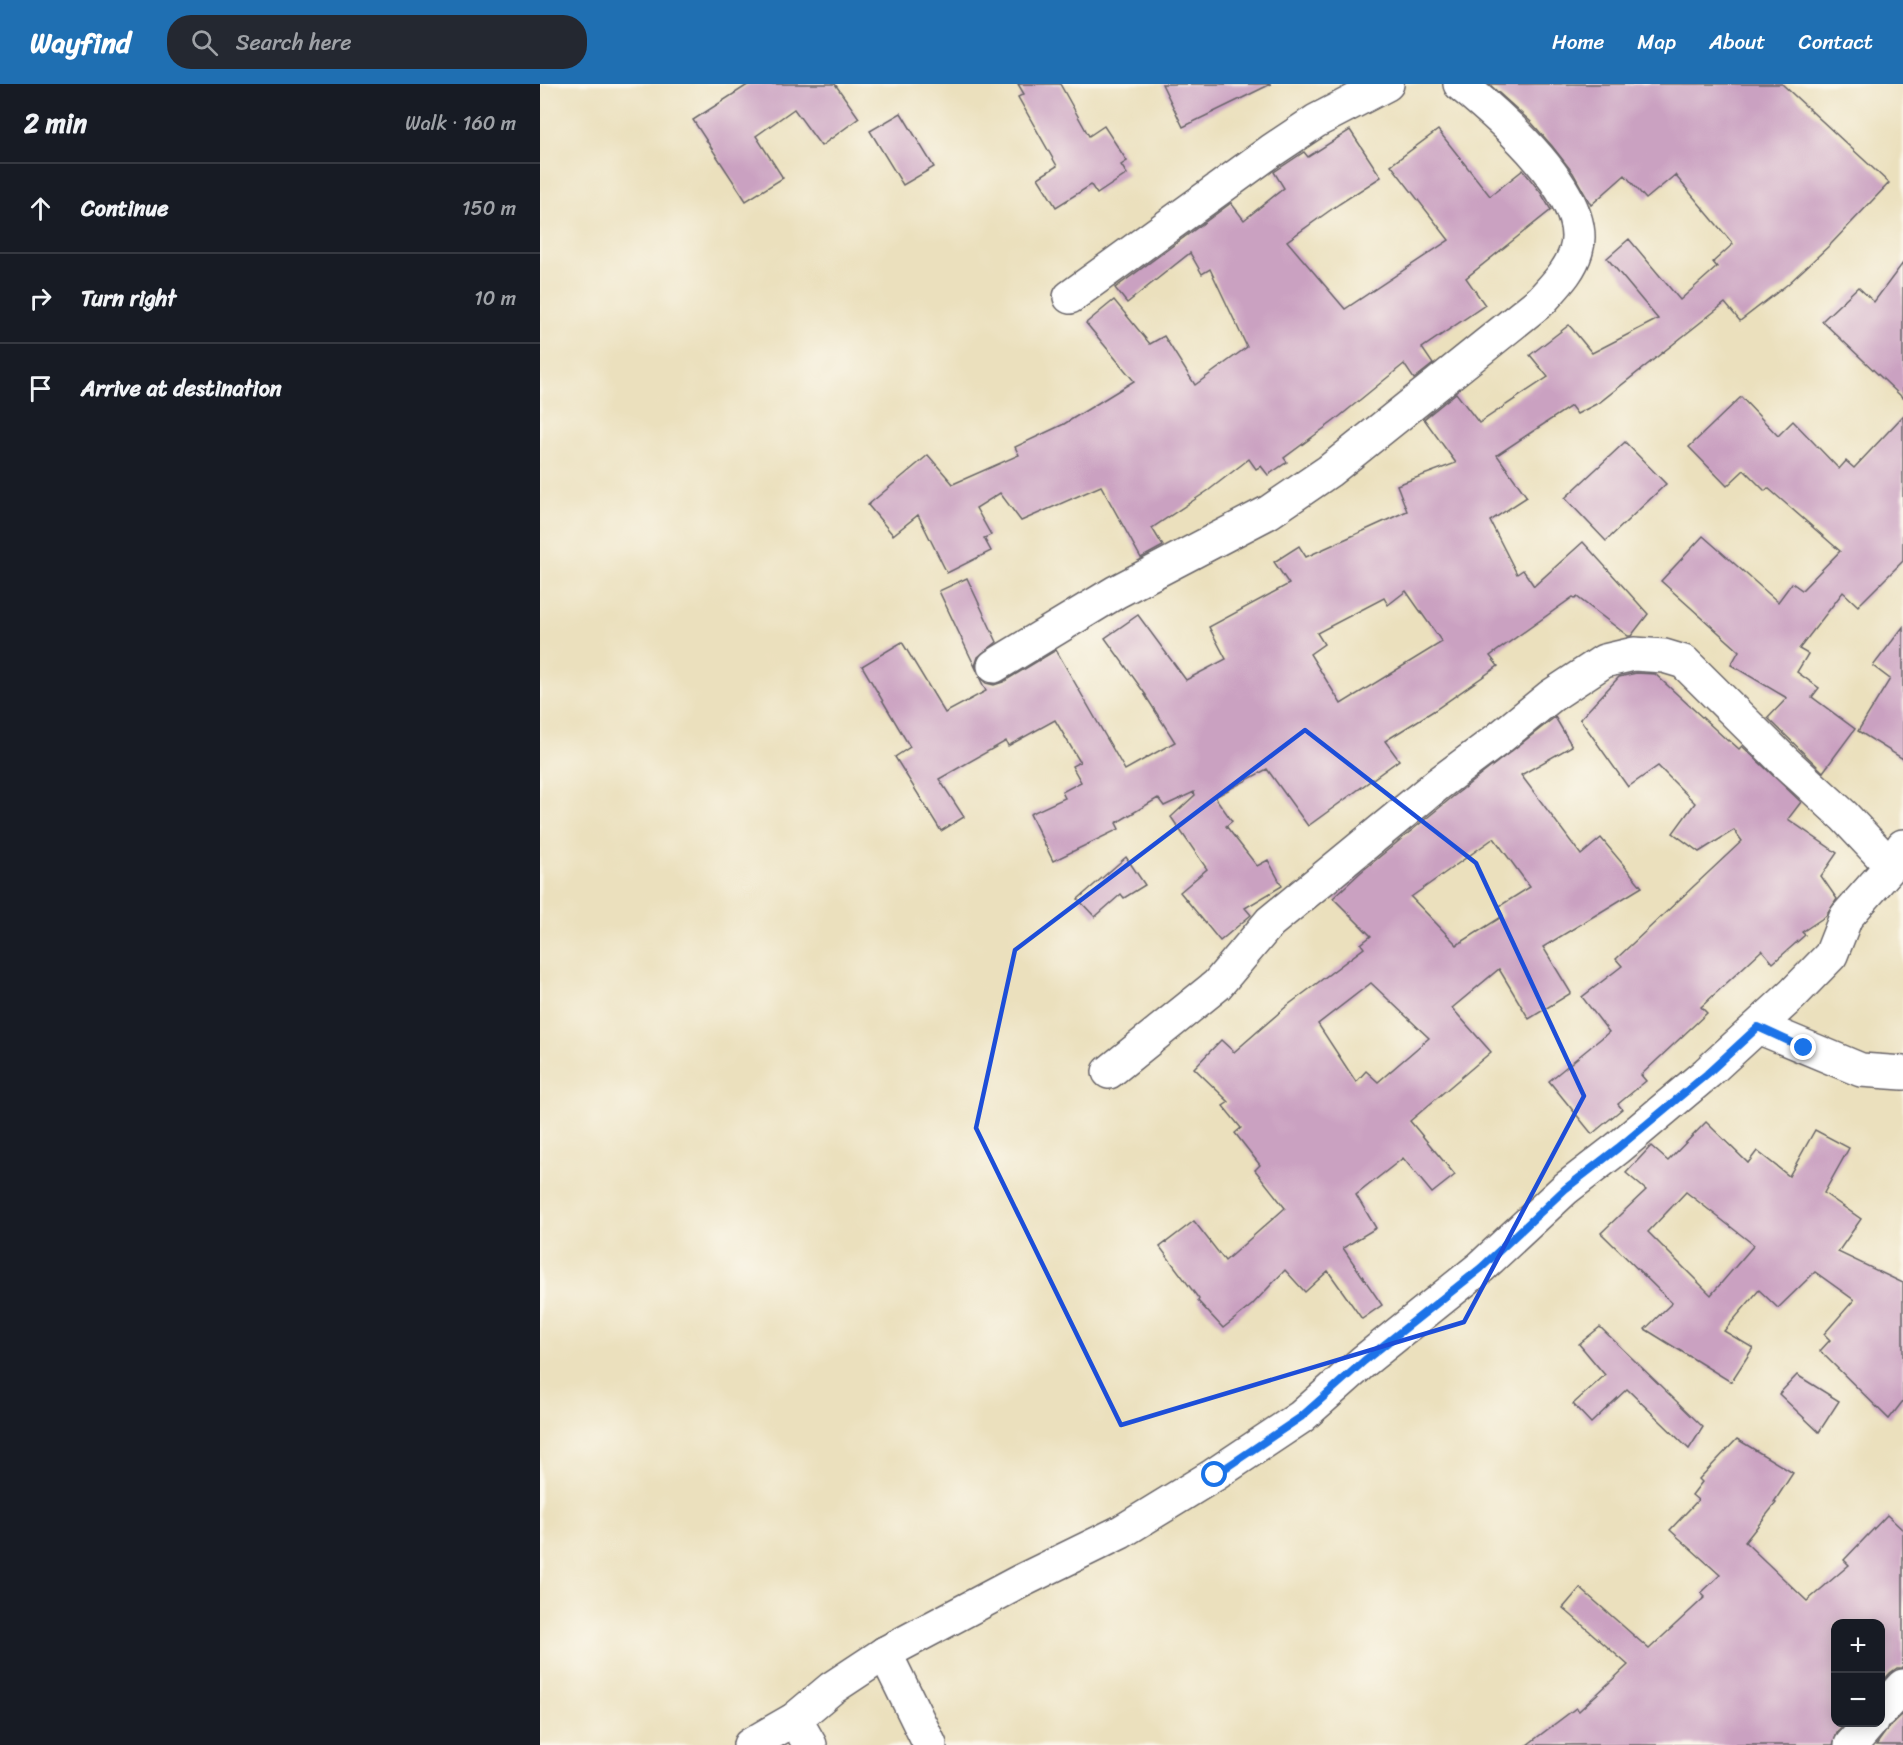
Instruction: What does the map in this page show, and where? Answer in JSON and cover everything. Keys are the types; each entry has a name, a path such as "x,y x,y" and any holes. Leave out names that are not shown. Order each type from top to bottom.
{"street":[{"path":"1070,297 1271,151 1316,121 1387,84"},
{"path":"994,666 1116,592 1269,512 1329,471 1533,307 1565,275 1577,250 1577,229 1566,194 1524,141 1460,84"},
{"path":"750,1745 802,1732 832,1688 885,1653 1019,1582 1121,1532 1215,1475 1301,1417 1364,1361 1481,1268 1565,1189 1707,1074 1792,995 1831,955 1846,917 1897,856 1844,816 1784,761 1684,662 1664,656 1634,654 1604,661 1551,696 1438,784 1297,899 1270,922 1217,985 1108,1072"},
{"path":"1758,1027 1861,1070 1903,1074"},
{"path":"885,1653 930,1745"},
{"path":"1885,1706 1903,1686"},
{"path":"1851,1745 1867,1727"}],"highlighted area":[{"path":"1305,730 1476,863 1584,1096 1464,1322 1121,1425 976,1128 1015,950"}],"building":[{"path":"749,84 835,84 859,118 821,146 794,109 756,136 783,178 746,201 693,120"},
{"path":"1018,84 1060,84 1089,136 1104,126 1127,161 1121,165 1127,174 1097,194 1091,185 1056,207 1038,178 1057,166 1018,97 1024,94"},
{"path":"1162,84 1271,84 1183,127"},
{"path":"1489,84 1782,84 1889,183 1831,244 1788,284 1740,321 1725,303 1600,402 1577,414 1571,406 1497,455 1527,497 1490,521 1517,574 1523,570 1534,586 1583,542 1648,614 1631,636 1577,597 1575,599 1573,597 1490,656 1498,666 1435,710 1385,741 1399,760 1308,826 1267,769 1215,797 1232,821 1226,826 1257,866 1268,860 1282,886 1245,908 1251,915 1220,941 1180,892 1207,869 1171,817 1195,795 1194,792 1164,806 1158,798 1116,823 1119,829 1053,861 1030,814 1065,798 1062,792 1081,782 1072,766 1080,762 1055,720 1008,746 1006,741 939,779 964,817 941,831 895,757 910,747 862,666 902,642 945,713 986,691 979,677 986,683 994,685 1003,682 1056,650 1125,770 1175,742 1146,695 1105,638 1138,615 1186,680 1226,659 1209,627 1289,584 1274,562 1299,546 1306,557 1407,511 1397,485 1456,463 1424,419 1456,393 1479,423 1548,377 1530,355 1569,325 1592,353 1658,319 1607,258 1629,239 1680,300 1717,267 1713,262 1733,244 1675,175 1646,199 1625,175 1591,205 1573,173 1531,122","holes":["1406,591 1442,642 1341,704 1310,654 1324,644 1317,633 1384,598 1388,605"]},
{"path":"901,113 934,167 903,185 870,131"},
{"path":"1350,130 1381,177 1287,241 1345,309 1449,240 1391,165 1438,130 1490,196 1523,170 1551,210 1466,278 1485,305 1422,348 1433,364 1414,379 1404,364 1284,458 1287,462 1268,475 1261,466 1256,469 1249,459 1209,490 1152,528 1163,546 1141,558 1101,486 1021,521 1000,493 976,508 991,535 984,538 991,551 947,573 918,515 893,535 868,505 928,455 953,484 1019,455 1015,447 1064,424 1134,381 1086,323 1114,300 1150,344 1164,336 1195,385 1247,347 1210,269 1202,274 1190,253 1127,303 1115,288 1231,203 1244,220 1284,188 1274,172 1304,152 1308,157"},
{"path":"1903,263 1903,398 1822,321 1858,287 1874,302"},
{"path":"1741,397 1778,436 1793,421 1839,469 1846,461 1854,468 1903,416 1903,561 1858,606 1843,592 1799,649 1808,654 1797,672 1819,688 1812,697 1855,729 1823,772 1768,718 1787,698 1731,665 1739,651 1661,581 1703,536 1778,602 1792,583 1802,590 1840,551 1768,488 1765,491 1744,470 1727,486 1689,447"},
{"path":"1625,442 1666,484 1606,541 1565,498"},
{"path":"967,578 997,642 978,657 975,666 977,671 939,591"},
{"path":"1903,627 1903,759 1858,731 1890,679 1873,666"},
{"path":"1636,673 1655,674 1728,741 1739,749 1742,746 1801,802 1788,819 1837,853 1821,876 1837,899 1826,916 1802,932 1805,935 1773,963 1762,950 1701,1007 1707,1013 1641,1075 1646,1081 1618,1104 1622,1109 1592,1134 1549,1081 1609,1032 1582,997 1622,966 1616,959 1742,841 1734,830 1699,852 1673,833 1695,803 1658,766 1628,787 1580,719 1619,677"},
{"path":"1555,717 1572,746 1521,775 1581,855 1601,838 1642,887 1543,947 1571,993 1529,1019 1499,969 1452,1008 1491,1052 1410,1121 1455,1175 1432,1193 1403,1158 1356,1195 1376,1228 1343,1248 1382,1305 1362,1319 1328,1271 1305,1292 1285,1270 1252,1305 1223,1328 1198,1301 1199,1299 1160,1247 1194,1221 1225,1261 1285,1208 1255,1170 1260,1165 1235,1133 1241,1128 1223,1106 1229,1102 1194,1068 1221,1040 1234,1052 1288,1005 1364,948 1361,944 1371,936 1333,898 1450,799","holes":["1494,838 1530,887 1498,907 1503,916 1457,945 1411,897","1371,983 1429,1038 1378,1082 1366,1071 1356,1082 1318,1024"]},
{"path":"1126,857 1145,885 1124,898 1121,894 1095,917 1078,899"},
{"path":"1706,1122 1748,1163 1757,1151 1789,1176 1815,1130 1849,1148 1824,1193 1861,1219 1838,1252 1903,1283 1903,1401 1889,1419 1820,1351 1830,1340 1824,1334 1854,1300 1815,1272 1778,1308 1759,1290 1724,1331 1753,1348 1731,1382 1645,1329 1672,1303 1601,1233 1646,1190 1626,1173 1651,1146 1668,1161","holes":["1686,1192 1754,1245 1711,1295 1648,1232"]},
{"path":"1600,1327 1703,1427 1689,1449 1627,1389 1591,1423 1573,1404 1605,1375 1579,1344"},
{"path":"1797,1375 1839,1401 1819,1432 1779,1394"},
{"path":"1737,1439 1793,1473 1774,1502 1776,1503 1745,1542 1807,1601 1849,1565 1844,1560 1887,1515 1903,1530 1903,1668 1897,1668 1885,1679 1885,1619 1831,1619 1831,1727 1842,1727 1833,1745 1527,1745 1576,1708 1579,1711 1628,1665 1563,1608 1580,1588 1649,1649 1705,1597 1701,1593 1720,1575 1670,1530 1698,1500 1692,1495 1702,1482 1699,1479"},
{"path":"1903,1714 1903,1745 1876,1745 1889,1727"}],"route":[{"path":"1215,1475 1301,1417 1364,1361 1481,1268 1565,1189 1707,1074 1758,1027 1804,1048"}]}
